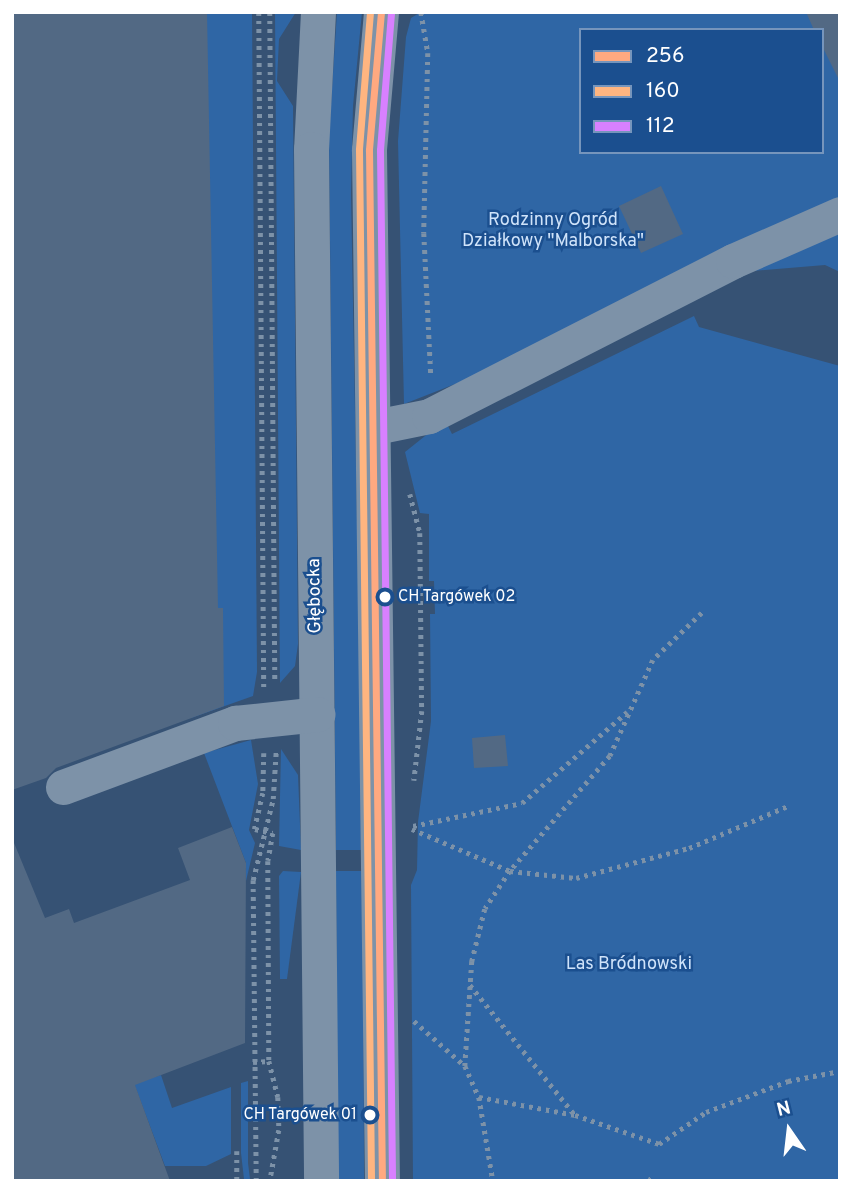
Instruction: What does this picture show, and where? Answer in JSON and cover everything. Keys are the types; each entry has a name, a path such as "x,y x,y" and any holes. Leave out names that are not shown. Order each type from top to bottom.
{"street":[{"name":"Głębocka","path":"318,12 311,149 321,1181"},
{"path":"381,12 369,150 375,427 382,1181"},
{"path":"375,427 410,423 444,409 733,261 840,214"},
{"path":"63,787 235,723 318,714"}],"path":[{"path":"259,12 264,692"},
{"path":"270,12 275,686"},
{"path":"421,12 428,52 424,233 430,371 444,409"},
{"path":"465,1066 470,985 485,909 510,871 610,755 653,660 702,613"},
{"path":"628,712 522,803 407,827 510,871 576,878 689,848 788,806"},
{"path":"264,741 263,793 255,829 272,833 268,861 269,1061 278,1097 279,1130 270,1181"},
{"path":"256,1181 253,880 274,790 275,746"},
{"path":"470,985 575,1115"},
{"path":"408,1016 465,1066 479,1097 493,1181"},
{"path":"253,1062 269,1061"},
{"path":"479,1097 575,1115 659,1144 706,1112 788,1081 840,1071"},
{"path":"236,1151 237,1181"}],"green space":[{"path":"207,12 252,12 257,672 253,696 191,718"},
{"path":"275,12 296,12 279,39 277,81 293,106 298,644 295,666 280,683"},
{"path":"337,12 362,12 353,106 351,194 363,850 336,850 329,135"},
{"name":"Rodzinny Ogród Działkowy \"Malborska\"","path":"421,12 840,12 840,272 825,265 741,272 404,404 398,141 406,37 411,18"},
{"name":"Las Bródnowski","path":"694,316 699,327 840,366 840,1181 413,1181 411,885 417,870 418,822 431,721 430,614 435,614 434,581 429,581 429,514 420,513 405,452 445,420 452,434"},
{"path":"251,740 258,784 249,830 255,843 246,881 246,863 204,753"},
{"path":"281,749 298,775 301,850 279,846"},
{"path":"283,871 301,872 287,979 280,979 279,876"},
{"path":"336,871 363,871 364,1181 338,1181"},
{"path":"103,1001 155,1077 161,1075 172,1108 231,1087 231,1154 206,1166 165,1166"},
{"path":"248,1081 250,1179 244,1179 241,1153 241,1083"}],"building":[{"path":"12,12 207,12 218,608 223,608 224,706 56,768 46,778 12,790"},
{"path":"806,12 840,12 840,82 824,50 824,28 813,28"},
{"path":"661,186 683,234 641,253 619,206"},
{"path":"505,735 508,766 474,768 472,738"},
{"path":"232,827 246,863 245,1043 135,1085 170,1181 12,1181 12,838 45,918 69,909 74,923 190,880 178,848"}],"transit line":[{"name":"160","path":"370,12 359,150 371,1181"},
{"name":"256","path":"381,12 369,150 382,1181"},
{"name":"112","path":"391,13 380,150 392,1181"}],"place":[{"name":"CH Targówek 02","path":"385,597"},
{"name":"CH Targówek 01","path":"370,1115"}]}
